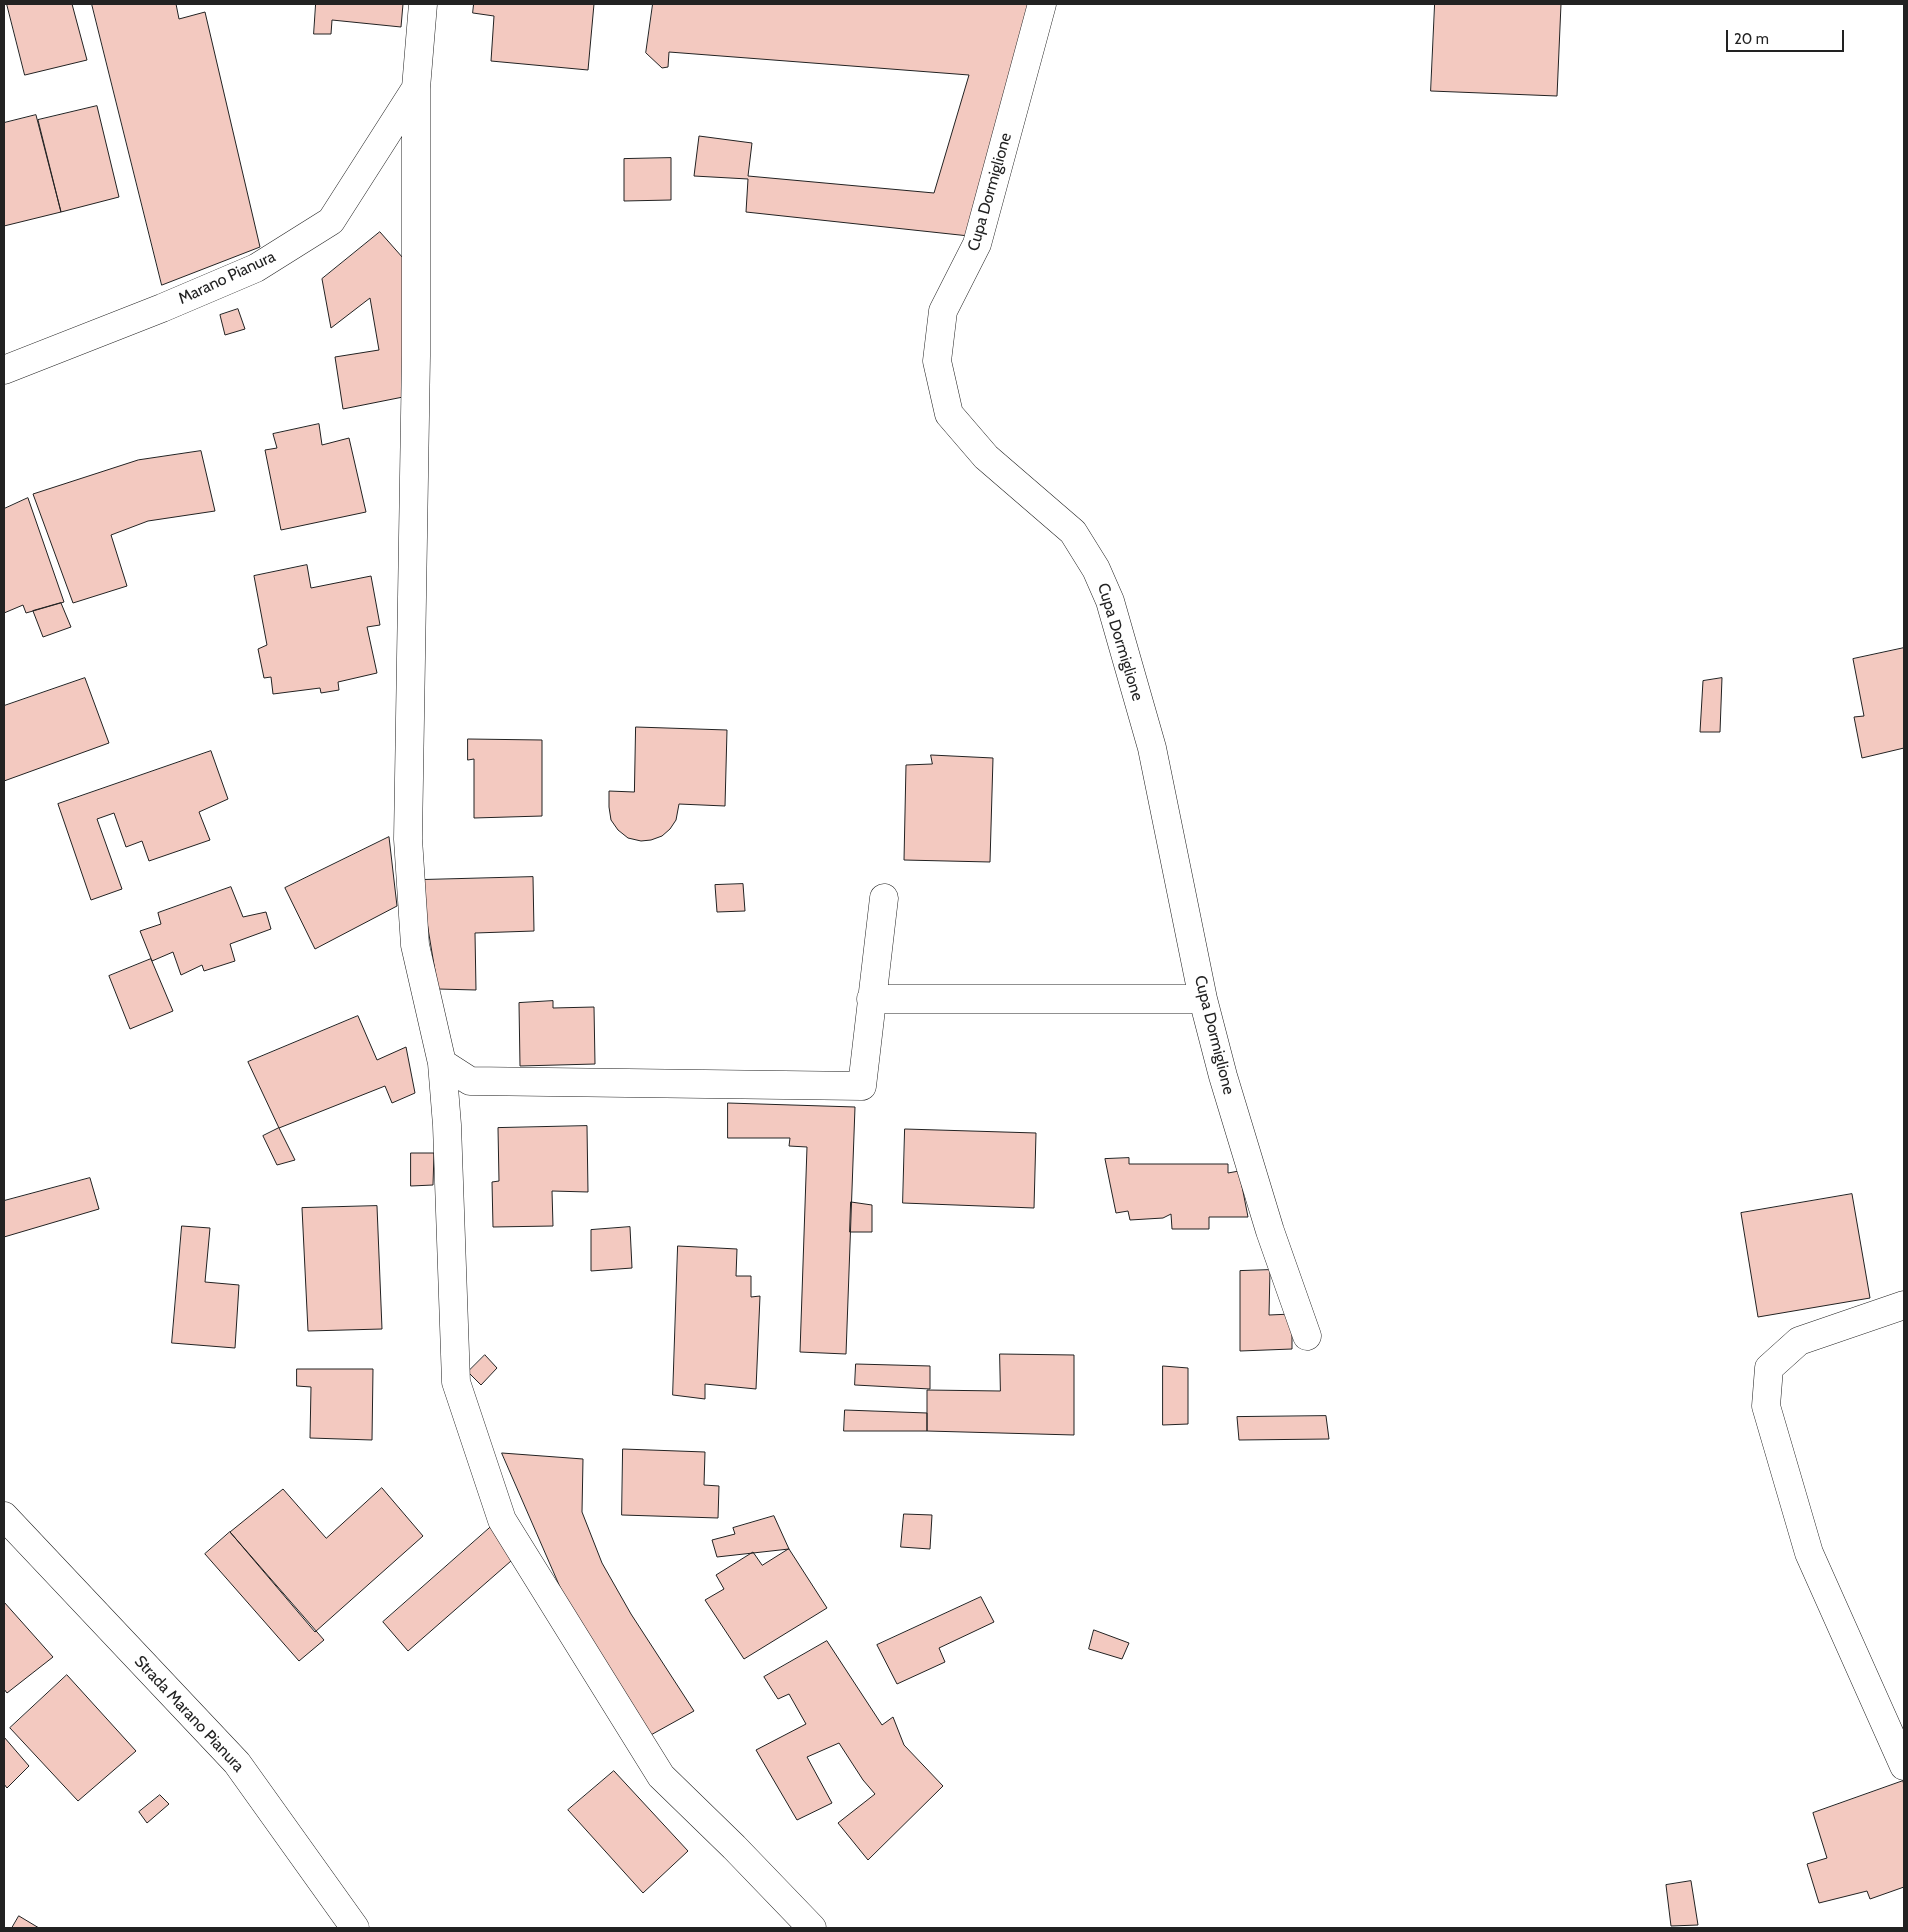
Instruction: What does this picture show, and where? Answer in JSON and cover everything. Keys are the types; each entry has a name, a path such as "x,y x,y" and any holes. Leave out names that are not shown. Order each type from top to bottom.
{"street":[{"name":"Marano Pianura","path":"4,370 162,308 256,268 331,222 416,88 423,4"},
{"name":"Cupa Dormiglione","path":"1042,4 977,244 943,311 937,361 949,414 986,457 1072,532 1096,569 1110,602 1152,748 1203,998 1223,1076 1270,1230 1307,1336"},
{"path":"416,88 416,356 408,839 415,944 442,1064 447,1125 456,1382 502,1520 661,1776 734,1847 812,1928"},
{"path":"442,1064 470,1081 862,1086 884,898"},
{"path":"871,999 1203,998"},
{"path":"1904,1305 1798,1341 1769,1368 1766,1406 1809,1553 1904,1766"},
{"name":"Strada Marano Pianura","path":"4,1516 237,1763 355,1928"}],"building":[{"path":"7,4 72,4 87,60 25,75"},
{"path":"92,4 176,4 179,19 205,12 260,247 162,285"},
{"path":"316,4 403,4 401,27 332,20 331,34 314,34"},
{"path":"474,4 594,4 588,70 491,61 494,16 473,13"},
{"path":"653,4 1033,4 969,236 746,212 748,179 694,176 699,136 752,143 748,176 934,193 969,75 669,52 668,67 662,68 646,53"},
{"path":"1435,4 1561,4 1557,96 1431,91"},
{"path":"97,106 119,197 61,212 38,120"},
{"path":"36,115 61,212 4,226 4,123"},
{"path":"671,158 671,200 624,201 624,159"},
{"path":"380,232 403,258 408,396 343,409 335,357 379,350 370,298 331,328 322,279"},
{"path":"238,309 245,329 225,335 220,315"},
{"path":"319,424 322,445 349,438 366,512 281,530 265,450 277,448 273,434"},
{"path":"201,451 215,511 148,521 111,535 127,586 73,603 33,494 138,460"},
{"path":"28,498 64,602 26,613 23,605 4,613 4,509"},
{"path":"307,565 311,588 371,576 380,625 367,627 377,673 338,682 339,690 321,693 320,688 273,694 271,677 264,678 258,649 267,645 254,576"},
{"path":"61,603 71,627 43,637 33,611"},
{"path":"1904,648 1904,748 1862,758 1854,717 1864,716 1853,659"},
{"path":"85,678 109,743 4,781 4,706"},
{"path":"1722,678 1720,732 1700,732 1703,681"},
{"path":"636,727 727,730 725,806 679,804 676,820 670,829 662,836 651,840 641,841 628,838 618,830 611,820 609,791 634,792"},
{"path":"468,739 542,740 542,816 474,818 474,759 468,760"},
{"path":"211,751 228,799 199,812 210,840 149,861 142,841 126,847 114,813 97,819 122,889 91,900 58,804"},
{"path":"931,755 993,758 990,862 904,860 906,765 932,764"},
{"path":"389,837 397,906 315,949 285,888"},
{"path":"533,877 534,931 475,933 476,990 438,989 420,880"},
{"path":"743,884 745,911 717,912 715,885"},
{"path":"231,887 243,917 266,912 271,929 230,944 235,961 204,971 202,965 181,975 173,952 152,961 140,931 161,924 158,913"},
{"path":"151,959 173,1011 130,1029 109,976"},
{"path":"553,1001 553,1008 594,1007 595,1064 520,1066 519,1003"},
{"path":"358,1016 377,1060 406,1047 415,1093 392,1103 385,1086 279,1128 248,1062"},
{"path":"728,1103 855,1107 846,1354 800,1352 807,1147 789,1146 790,1138 728,1138"},
{"path":"587,1126 588,1192 552,1191 553,1226 493,1227 492,1182 499,1181 498,1128"},
{"path":"279,1128 295,1160 277,1165 263,1136"},
{"path":"905,1129 1036,1133 1034,1208 903,1203"},
{"path":"411,1153 434,1153 433,1185 411,1186"},
{"path":"1129,1158 1129,1164 1228,1164 1228,1173 1239,1171 1248,1217 1209,1217 1209,1229 1172,1229 1171,1214 1163,1218 1130,1220 1128,1211 1116,1213 1105,1159"},
{"path":"90,1178 99,1209 4,1237 4,1201"},
{"path":"1852,1194 1870,1298 1758,1317 1741,1213"},
{"path":"851,1202 872,1205 872,1232 850,1232"},
{"path":"377,1206 382,1329 308,1331 302,1208"},
{"path":"182,1226 210,1228 205,1282 239,1285 235,1348 172,1343"},
{"path":"630,1227 632,1268 591,1271 591,1230"},
{"path":"678,1246 737,1249 736,1276 751,1276 751,1297 760,1296 756,1389 705,1384 705,1399 673,1395"},
{"path":"1270,1270 1269,1315 1292,1314 1292,1349 1240,1351 1240,1271"},
{"path":"1000,1354 1074,1355 1074,1435 927,1431 927,1390 1000,1391"},
{"path":"485,1355 497,1368 481,1385 468,1372"},
{"path":"856,1364 930,1366 930,1389 855,1385"},
{"path":"1163,1366 1188,1368 1188,1424 1163,1425"},
{"path":"297,1369 373,1369 372,1440 310,1438 311,1387 297,1386"},
{"path":"845,1410 927,1413 927,1431 844,1431"},
{"path":"1326,1416 1329,1439 1239,1440 1237,1417"},
{"path":"623,1449 705,1452 704,1485 719,1486 718,1518 622,1515"},
{"path":"502,1453 583,1459 582,1512 602,1563 631,1614 694,1711 649,1736 584,1642"},
{"path":"382,1488 423,1536 315,1632 230,1532 283,1489 326,1538"},
{"path":"904,1514 932,1515 930,1549 901,1547"},
{"path":"774,1516 789,1549 717,1557 712,1540 735,1534 733,1528"},
{"path":"501,1518 519,1554 408,1651 383,1622"},
{"path":"230,1532 324,1640 299,1661 205,1554"},
{"path":"789,1549 827,1608 744,1659 705,1600 724,1589 716,1575 753,1552 762,1565"},
{"path":"981,1597 994,1622 939,1648 945,1662 897,1684 877,1645"},
{"path":"4,1602 53,1657 7,1693 4,1689"},
{"path":"1094,1630 1129,1643 1122,1659 1089,1649"},
{"path":"827,1641 882,1725 893,1717 904,1745 943,1786 868,1860 838,1823 875,1794 863,1780 839,1743 807,1757 832,1803 797,1820 756,1750 806,1724 789,1694 778,1699 764,1677"},
{"path":"67,1675 136,1751 78,1801 10,1728"},
{"path":"4,1737 29,1766 7,1788 4,1784"},
{"path":"614,1771 688,1851 643,1893 568,1810"},
{"path":"1903,1781 1904,1887 1870,1899 1867,1891 1819,1903 1807,1864 1827,1858 1813,1813"},
{"path":"160,1795 169,1804 147,1823 139,1812"},
{"path":"1691,1881 1698,1925 1671,1926 1666,1885"},
{"path":"19,1916 39,1928 12,1928"}]}
